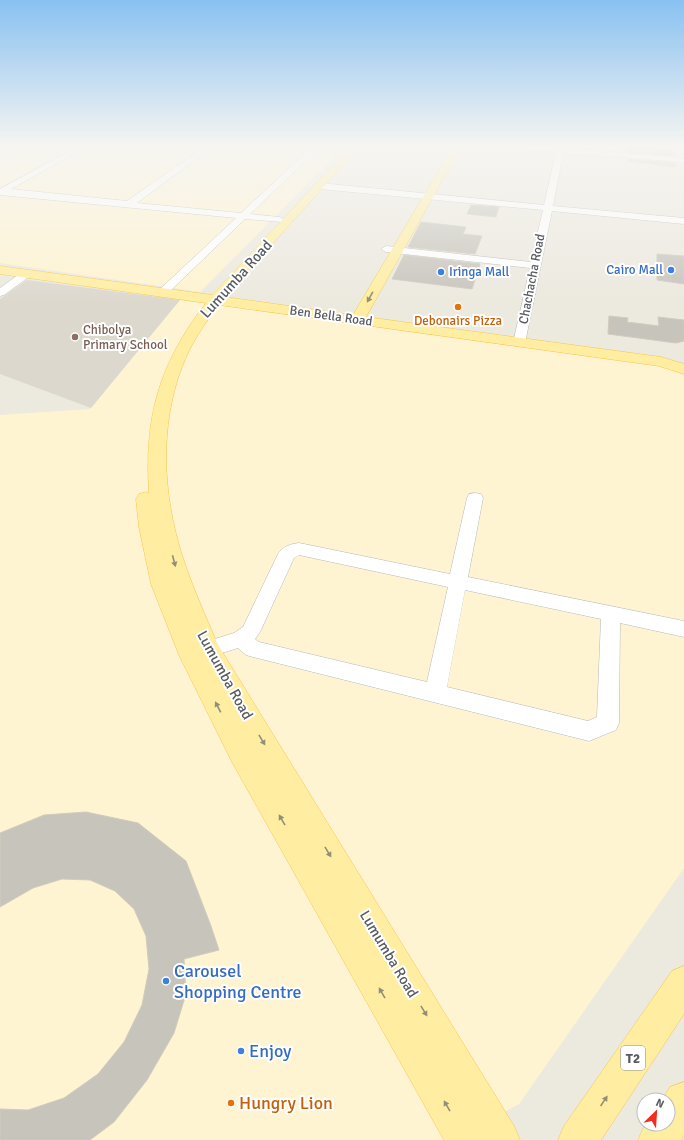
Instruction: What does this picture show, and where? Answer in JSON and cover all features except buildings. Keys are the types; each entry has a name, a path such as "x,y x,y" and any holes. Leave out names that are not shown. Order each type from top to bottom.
{"main road":[{"name":"Lumumba Road","path":"299,198 209,299 174,368 161,409 157,451 159,496 164,524 199,652 242,753 383,994 482,1138"},
{"name":"Lumumba Road","path":"209,299 308,198"},
{"path":"352,319 422,198"},
{"name":"Ben Bella Road","path":"0,270 661,362 684,369"},
{"name":"Ben Bella Road","path":"661,362 684,360"},
{"name":"Lumumba Road","path":"199,652 482,1138"},
{"name":"T2","path":"576,1138 684,983"},
{"path":"658,1140 684,1100"}],"street":[{"path":"72,198 279,220"},
{"path":"129,204 137,198"},
{"path":"162,293 263,198"},
{"path":"446,198 684,221"},
{"name":"Chachacha Road","path":"519,343 549,198"},
{"path":"391,250 535,266"},
{"path":"0,293 26,274"},
{"path":"435,694 474,498"},
{"path":"199,652 241,639 250,632 287,554 299,549 684,629"},
{"path":"241,639 253,649 588,731 608,723 610,614"}],"shaded area":[{"path":"0,198 293,198 200,292 0,263"},
{"name":"Chibolya Primary School","path":"27,280 180,300 91,408 0,374 0,299"},
{"path":"180,300 664,362 684,376 684,868 519,1104 454,1140 0,1140 0,415 90,409"}],"place":[{"name":"Cairo Mall","path":"671,270"},
{"name":"Iringa Mall","path":"441,272"},
{"name":"Debonairs Pizza","path":"458,307"},
{"name":"Chibolya Primary School","path":"75,337"},
{"name":"Carousel Shopping Centre","path":"166,981"},
{"name":"Enjoy","path":"241,1051"},
{"name":"Hungry Lion","path":"231,1103"}]}
